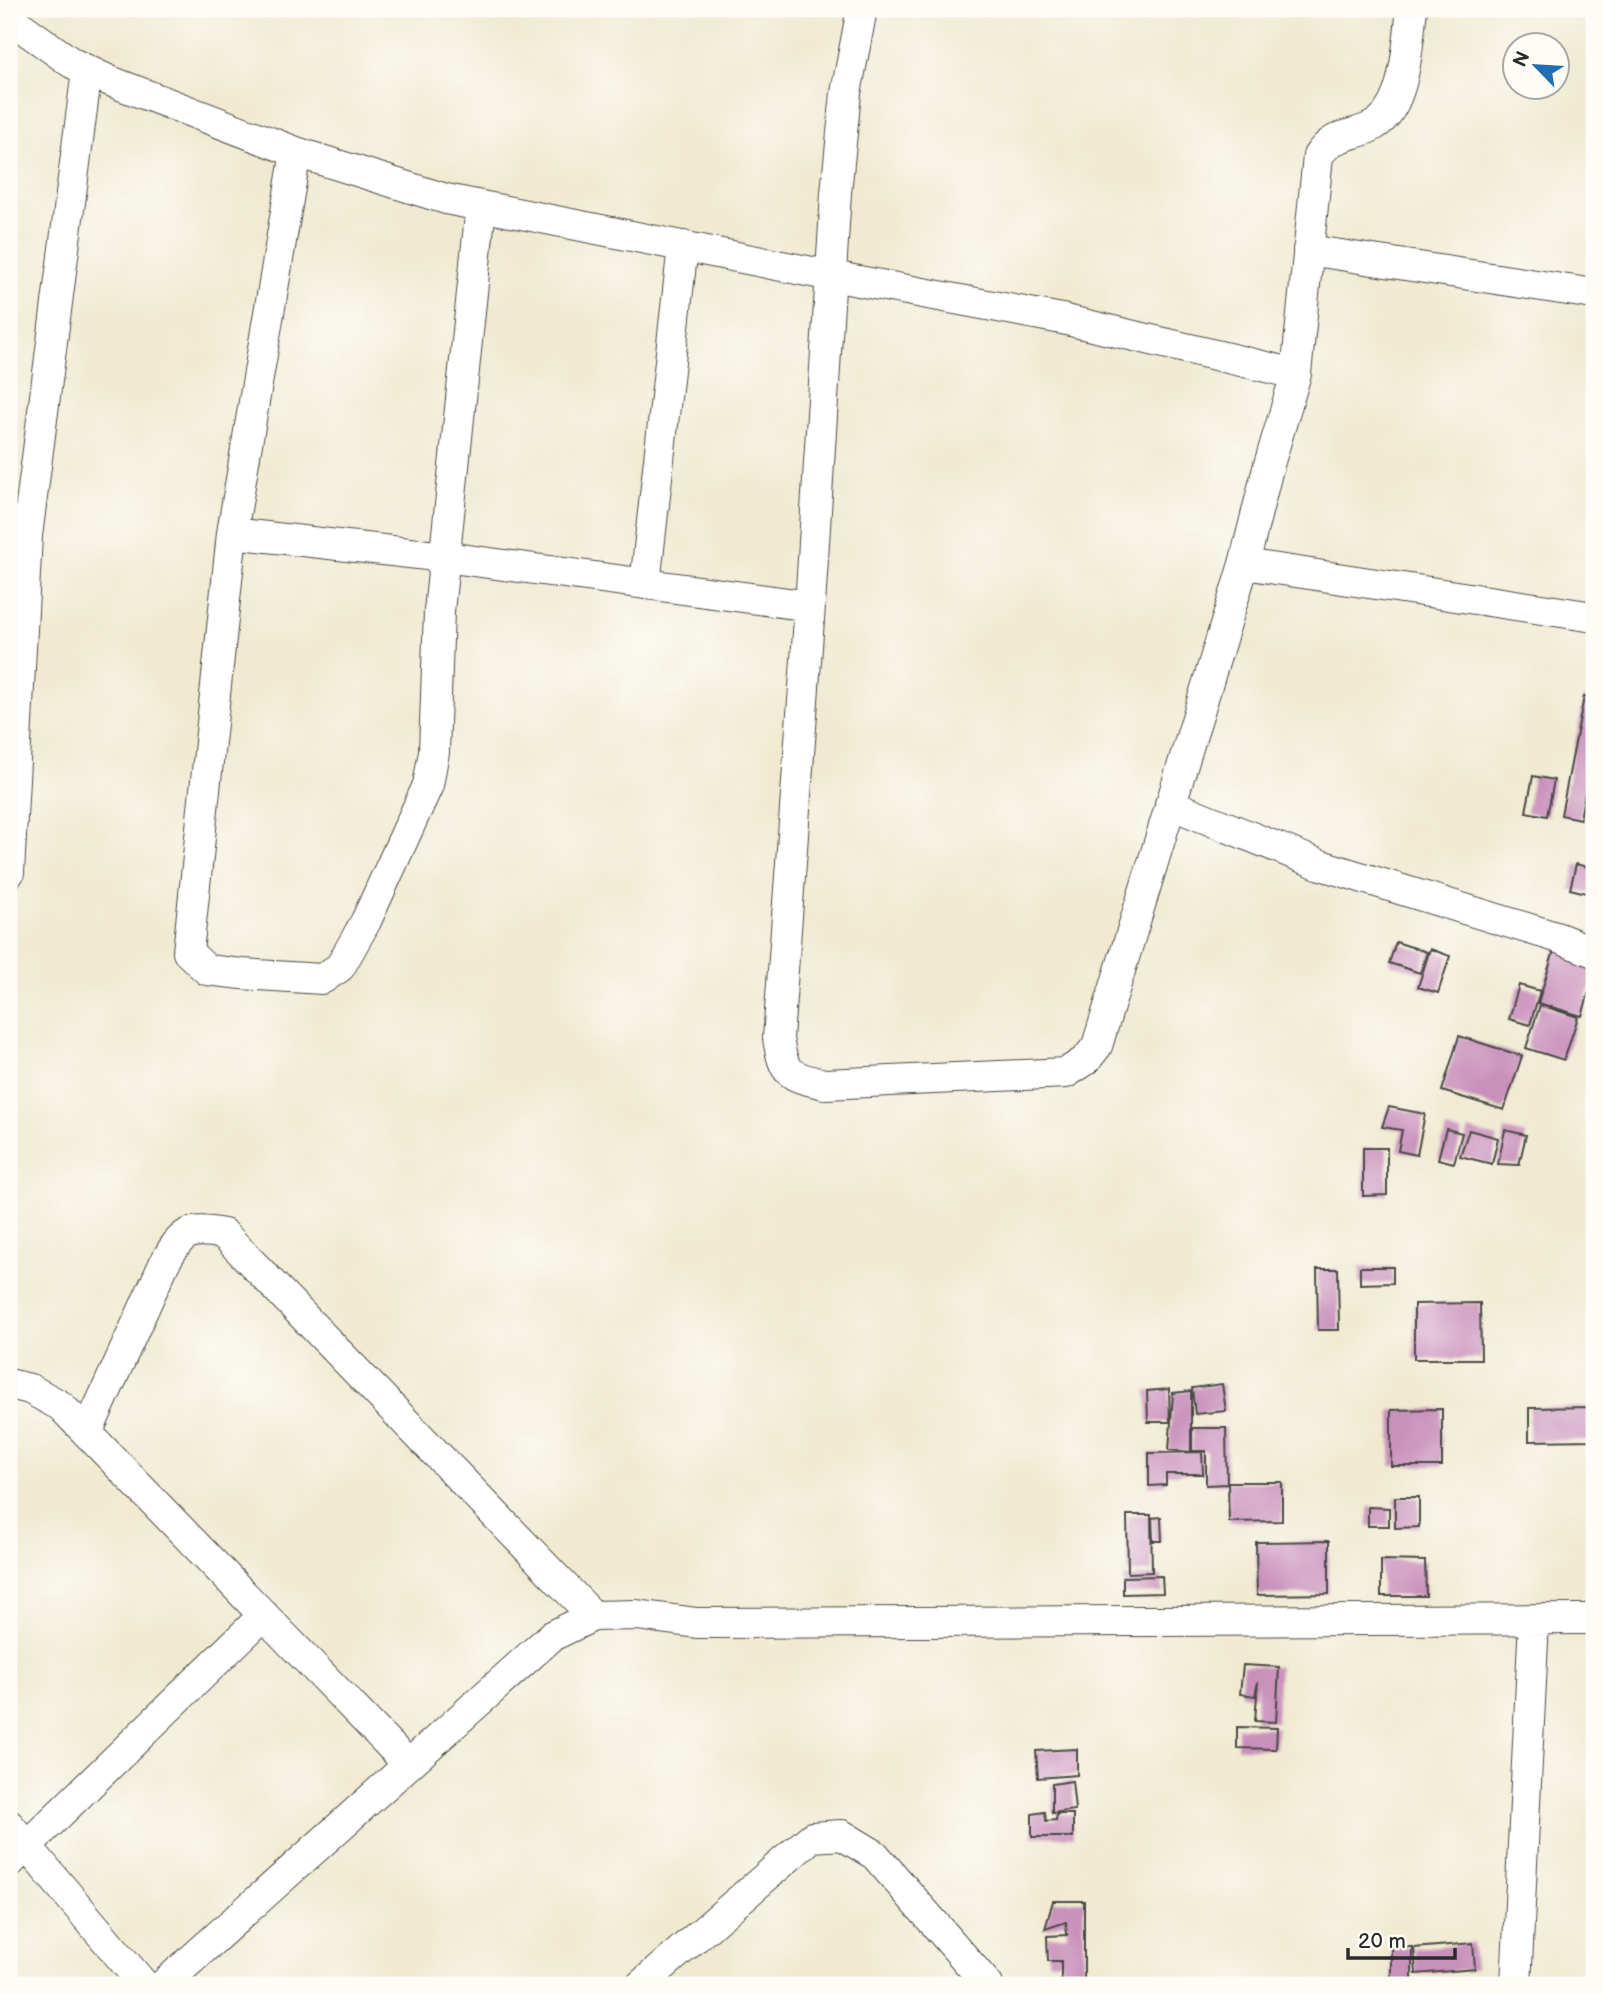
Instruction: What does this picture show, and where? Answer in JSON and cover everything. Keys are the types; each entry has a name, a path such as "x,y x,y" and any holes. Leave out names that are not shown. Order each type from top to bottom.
{"street":[{"path":"862,9 846,93 836,193 810,606 778,1038 782,1064 796,1078 825,1084 1066,1073 1086,1060 1097,1046 1244,564 1268,468 1296,374 1318,156 1332,140 1371,127 1387,115 1396,100 1401,82 1412,9"},
{"path":"9,18 72,63 87,70 296,152 446,199 1062,319 1296,374"},
{"path":"9,873 27,536 87,70"},
{"path":"296,152 232,533 188,952 207,970 321,979 340,967 366,920 428,785 434,752 439,611 481,206"},
{"path":"645,584 683,246"},
{"path":"1308,250 1594,294"},
{"path":"232,533 445,557 810,606"},
{"path":"1244,564 1594,617"},
{"path":"1170,804 1321,865 1594,951"},
{"path":"87,1433 177,1241 198,1229 224,1234 593,1616"},
{"path":"9,1384 30,1389 61,1406 408,1764"},
{"path":"144,1985 15,1845 264,1615"},
{"path":"163,1985 552,1636 593,1616 637,1615 697,1623 1594,1619"},
{"path":"1516,1985 1534,1620"},
{"path":"641,1985 812,1837 842,1835 875,1855 988,1985"}],"building":[{"path":"1584,697 1594,699 1594,747 1580,819 1561,815"},
{"path":"1533,776 1554,780 1547,816 1526,812"},
{"path":"1594,781 1594,822 1585,819"},
{"path":"1576,864 1594,869 1594,895 1570,889"},
{"path":"1396,942 1427,952 1420,973 1389,963"},
{"path":"1556,944 1594,955 1594,975 1582,1016 1538,1003"},
{"path":"1430,949 1450,956 1438,993 1418,987"},
{"path":"1519,985 1540,991 1530,1025 1509,1019"},
{"path":"1540,1005 1578,1017 1564,1060 1526,1048"},
{"path":"1459,1036 1522,1056 1504,1110 1442,1091"},
{"path":"1389,1107 1425,1114 1417,1155 1398,1151 1402,1130 1382,1127"},
{"path":"1446,1129 1462,1133 1454,1163 1438,1159"},
{"path":"1469,1130 1498,1138 1492,1164 1460,1156"},
{"path":"1505,1130 1526,1135 1519,1165 1498,1164"},
{"path":"1363,1148 1387,1148 1387,1195 1363,1196"},
{"path":"1591,1231 1594,1231 1594,1325 1592,1325"},
{"path":"1360,1267 1393,1267 1393,1283 1360,1284"},
{"path":"1317,1269 1338,1269 1339,1330 1318,1330"},
{"path":"1480,1303 1481,1359 1414,1359 1414,1304"},
{"path":"1222,1384 1226,1411 1195,1414 1192,1388"},
{"path":"1169,1389 1170,1422 1148,1422 1147,1391"},
{"path":"1191,1391 1191,1452 1169,1450 1173,1393"},
{"path":"1594,1407 1594,1440 1529,1441 1529,1408"},
{"path":"1442,1409 1442,1466 1391,1466 1391,1410"},
{"path":"1192,1428 1226,1428 1227,1484 1206,1485 1206,1451 1192,1451"},
{"path":"1202,1452 1203,1474 1166,1474 1166,1485 1149,1486 1149,1453"},
{"path":"1228,1482 1282,1482 1282,1521 1229,1522"},
{"path":"1395,1497 1419,1497 1419,1527 1395,1528"},
{"path":"1368,1507 1389,1508 1389,1526 1368,1526"},
{"path":"1127,1515 1151,1515 1152,1572 1128,1573"},
{"path":"1161,1517 1162,1541 1153,1541 1152,1518"},
{"path":"1329,1541 1329,1594 1257,1595 1256,1542"},
{"path":"1381,1560 1425,1561 1426,1596 1381,1596"},
{"path":"1162,1576 1163,1593 1123,1594 1123,1577"},
{"path":"1243,1665 1279,1667 1276,1722 1255,1721 1258,1682 1255,1696 1240,1694"},
{"path":"1237,1727 1277,1728 1276,1749 1237,1748"},
{"path":"1077,1749 1077,1775 1038,1778 1036,1751"},
{"path":"1072,1781 1075,1810 1052,1813 1052,1784"},
{"path":"1045,1812 1046,1821 1056,1820 1057,1814 1073,1814 1073,1837 1032,1837 1032,1814"},
{"path":"1053,1901 1084,1901 1084,1985 1061,1985 1061,1961 1048,1961 1047,1936 1067,1935 1066,1922 1045,1929"},
{"path":"1473,1943 1475,1969 1416,1974 1414,1948"},
{"path":"1391,1947 1412,1947 1412,1985 1391,1985"}]}
